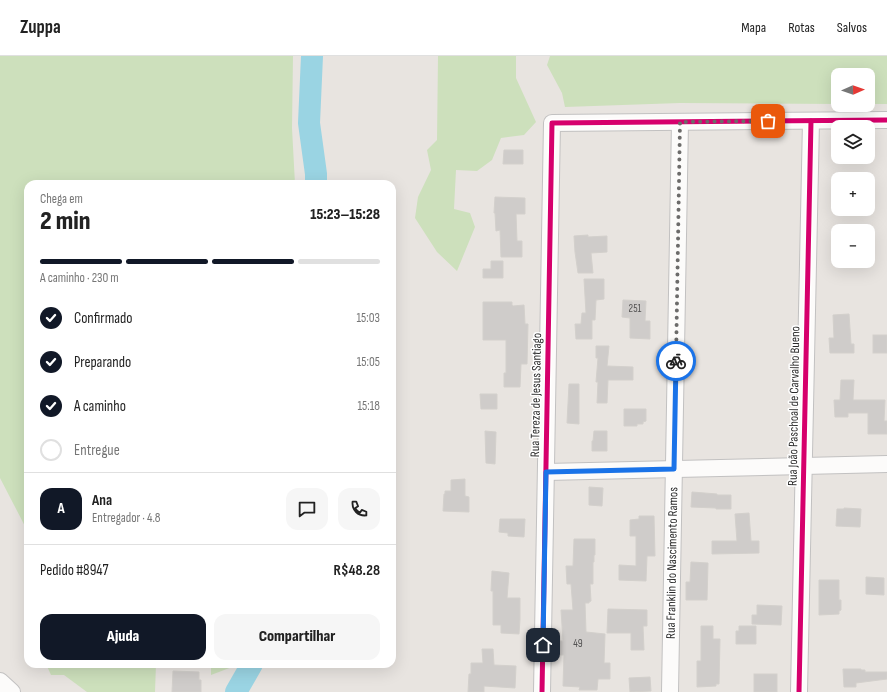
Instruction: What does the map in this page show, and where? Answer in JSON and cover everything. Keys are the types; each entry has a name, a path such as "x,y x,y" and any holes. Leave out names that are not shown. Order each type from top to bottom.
{"street":[{"path":"680,122 887,120"},
{"name":"Rua João Paschoal de Carvalho Bueno","path":"799,692 811,121"},
{"name":"Rua Tereza de Jesus Santiago","path":"542,692 552,123 680,122"},
{"name":"Rua Franklin do Nascimento Ramos","path":"670,692 680,122"},
{"path":"546,472 887,464"},
{"path":"0,681 12,692"}],"green space":[{"path":"0,56 293,56 292,128 295,180 24,180 24,524 0,478"},
{"path":"438,56 516,56 516,78 536,122 524,135 501,138 492,160 477,171 456,170 454,209 470,213 475,227 457,271 437,252 415,218 418,197 431,170 427,150 437,140"},
{"path":"550,56 887,56 887,104 875,104 875,68 831,68 831,104 680,103 565,107 562,93 547,65"},
{"path":"48,668 156,668 155,692 87,692 64,675 51,675"},
{"path":"211,668 229,668 211,675"}],"building":[{"path":"504,150 523,150 523,164 503,164"},
{"path":"495,197 525,198 525,214 516,214 517,241 522,241 522,257 501,257 500,230 496,231 494,213"},
{"path":"588,235 588,237 607,236 607,252 591,253 593,273 578,273 574,236"},
{"path":"491,261 503,261 503,278 483,278 483,269 491,269"},
{"path":"584,279 604,279 604,299 596,300 595,320 592,320 592,339 576,339 575,324 581,324 582,313 586,313"},
{"path":"623,300 646,301 645,321 650,321 650,339 630,338 630,318 622,317"},
{"path":"483,302 512,302 513,306 524,305 525,324 528,324 527,364 521,364 520,387 504,387 504,373 506,373 506,340 483,340"},
{"path":"849,314 851,344 854,344 854,353 830,353 829,338 834,338 833,315"},
{"path":"873,335 887,335 887,353 873,353"},
{"path":"596,346 609,346 607,366 633,367 633,380 608,380 607,403 597,403 598,382 596,382 598,358 596,358"},
{"path":"841,380 854,380 853,400 885,400 884,421 887,421 887,434 868,434 868,413 848,413 848,417 835,417 834,400 840,400"},
{"path":"569,384 579,384 579,424 567,423"},
{"path":"480,394 497,394 497,409 481,409"},
{"path":"624,409 646,409 646,421 643,422 643,424 637,424 637,426 624,426"},
{"path":"485,431 496,432 495,464 486,463"},
{"path":"594,431 607,431 607,451 592,451"},
{"path":"465,479 465,496 469,497 469,512 443,511 444,494 445,491 451,491 451,480"},
{"path":"589,487 603,488 602,506 589,505"},
{"path":"692,492 731,495 731,509 691,507"},
{"path":"837,509 861,509 860,527 836,526"},
{"path":"749,513 751,541 759,541 759,553 712,554 712,541 737,541 735,514"},
{"path":"639,516 654,516 655,556 647,556 646,581 619,580 619,565 636,566 636,536 630,536 630,520 639,519"},
{"path":"500,519 525,519 524,537 508,536 508,533 499,532"},
{"path":"574,539 595,539 593,584 590,584 591,601 589,603 585,603 586,632 605,634 604,663 610,663 610,679 598,679 597,690 579,690 580,687 563,686 564,655 560,655 559,641 563,641 561,610 573,610 571,584 567,584 566,566 573,566"},
{"path":"691,562 708,563 707,600 686,600 686,582 690,582"},
{"path":"492,571 509,573 507,598 520,598 519,634 501,633 501,625 493,625 493,591 491,591"},
{"path":"866,577 884,578 884,595 866,594"},
{"path":"819,580 839,580 839,600 841,600 841,610 839,611 839,614 819,615"},
{"path":"757,605 782,606 781,625 752,624 752,615 757,615"},
{"path":"608,609 647,610 647,626 643,626 644,650 631,650 631,633 607,633"},
{"path":"701,626 713,626 713,639 720,639 719,684 716,684 716,686 697,687 697,661 701,661"},
{"path":"739,626 756,626 756,644 736,644 736,631 739,631"},
{"path":"482,649 493,649 494,665 516,666 515,688 484,686 484,692 468,692 471,663 483,663"},
{"path":"843,669 861,669 865,670 865,672 887,672 887,679 856,683 856,687 844,687"},
{"path":"173,671 199,672 201,692 172,692"},
{"path":"754,674 777,674 777,692 754,692"},
{"path":"650,677 651,691 630,692 629,678"}],"waterway":[{"path":"312,56 309,123 316,180"},
{"path":"236,692 250,668"}],"cycle path":[{"path":"542,692 552,123 887,120"},
{"path":"799,692 811,121"}],"way so far":[{"path":"676,361 680,122 768,121"}],"route":[{"path":"543,645 546,472 674,469 676,361"}]}
